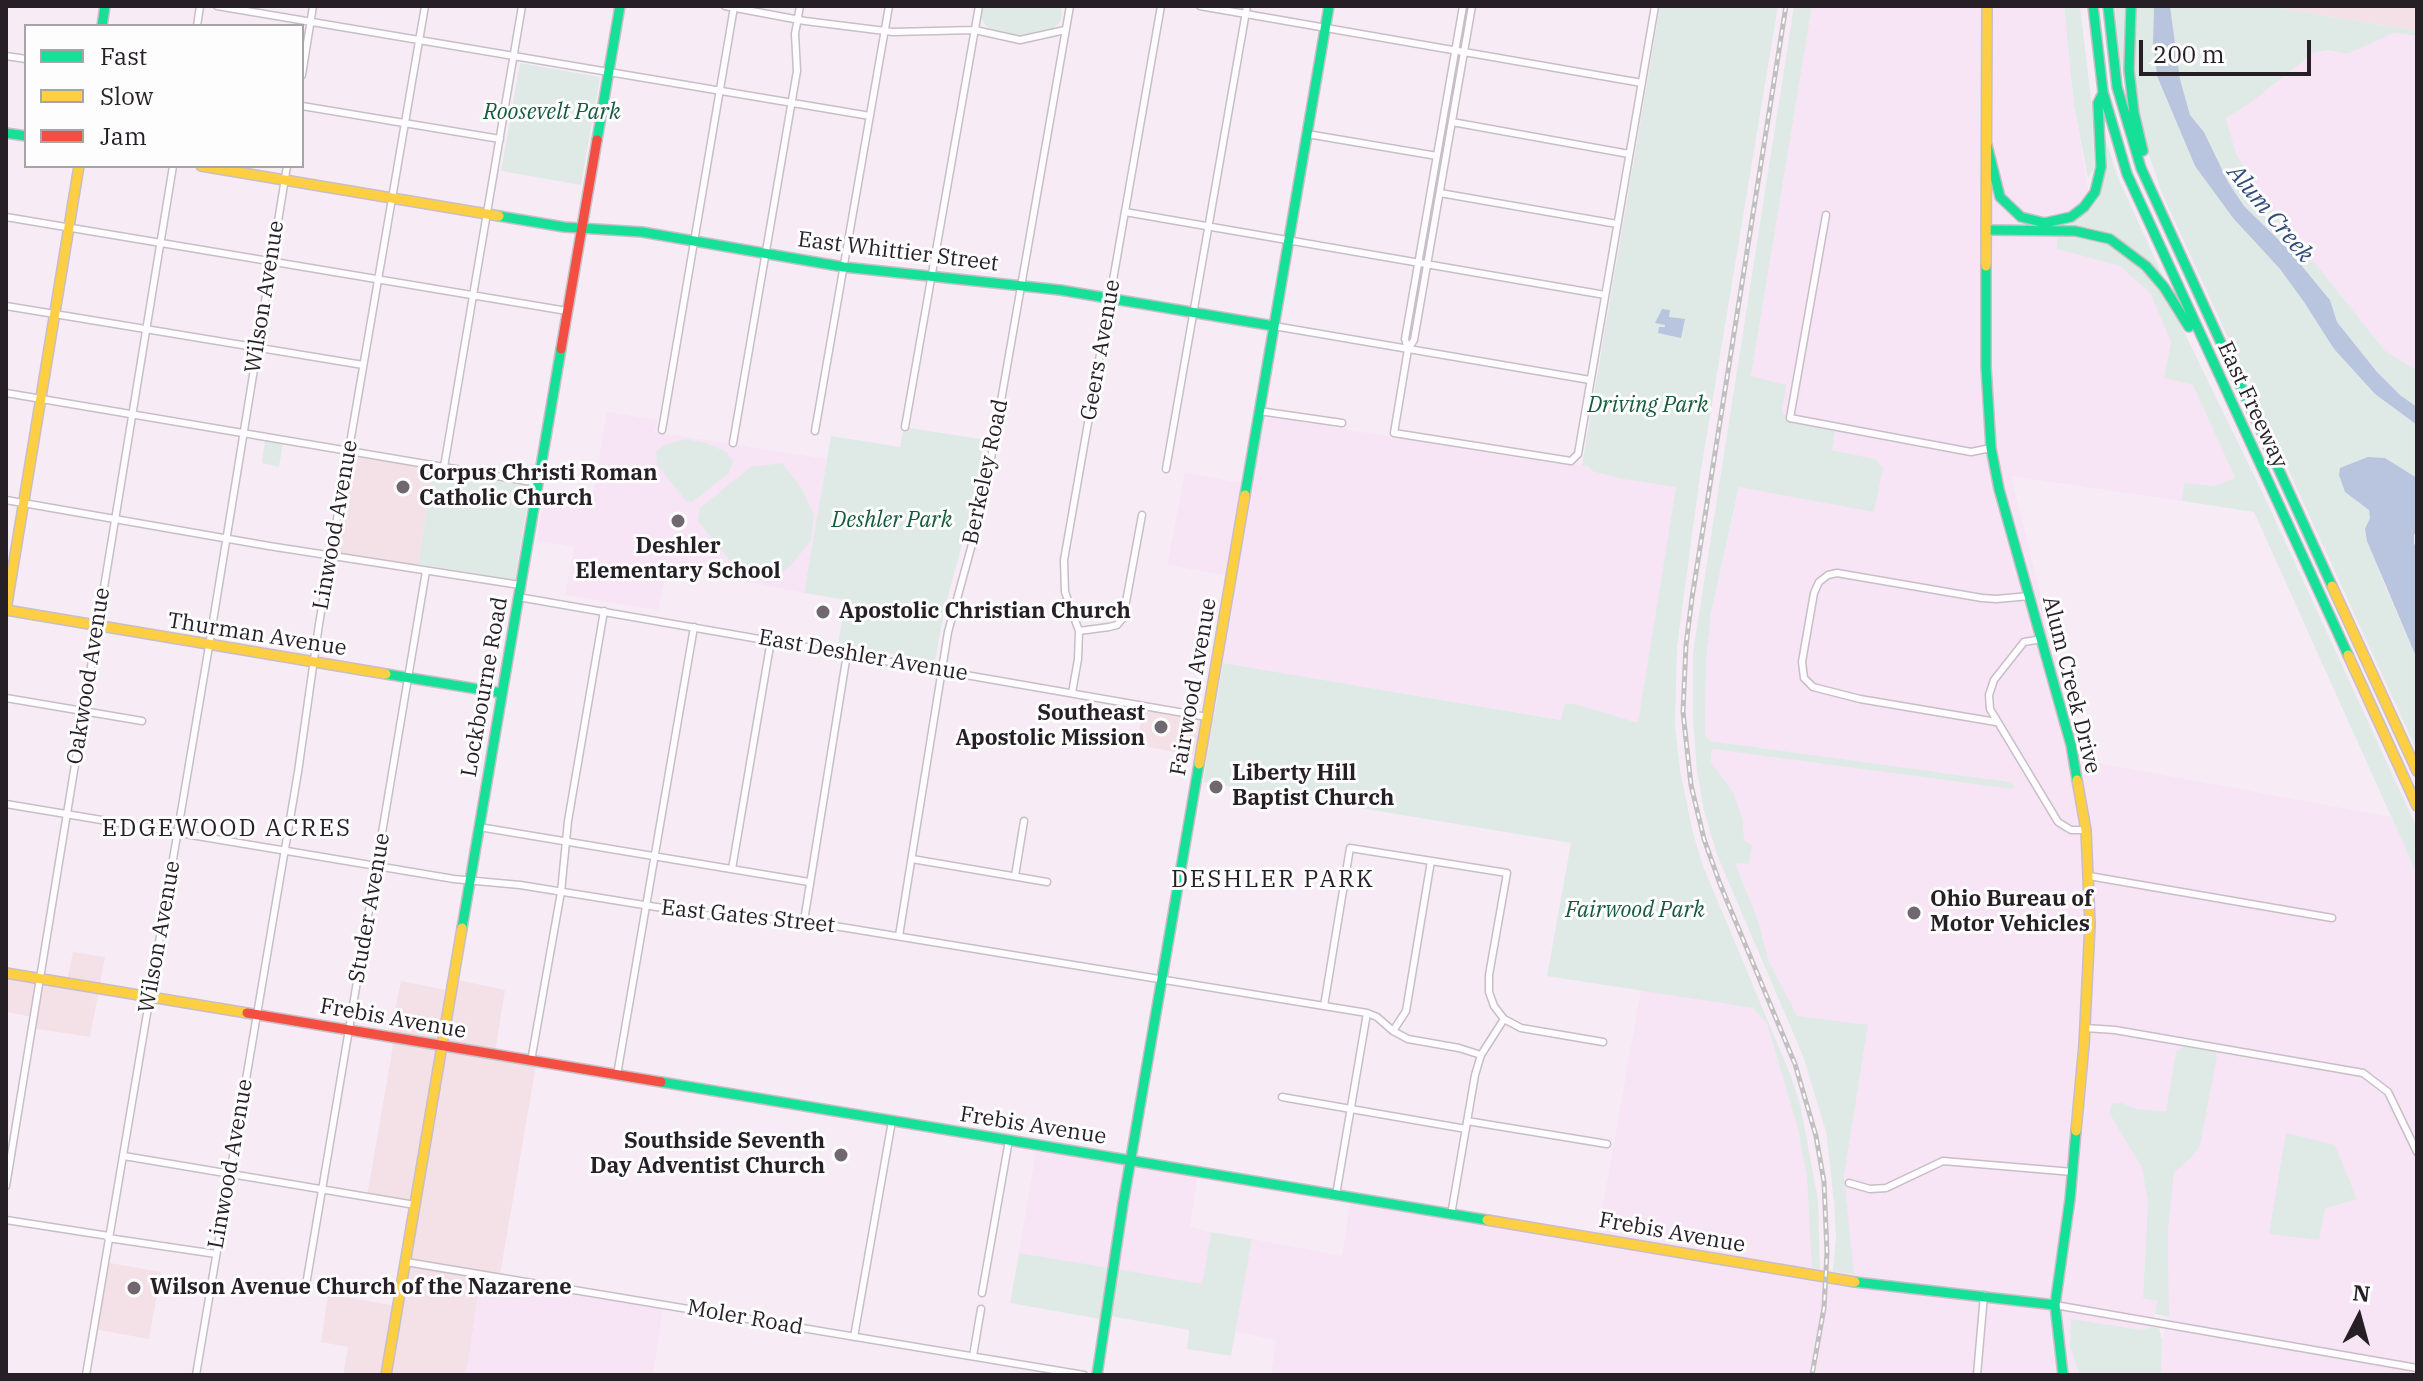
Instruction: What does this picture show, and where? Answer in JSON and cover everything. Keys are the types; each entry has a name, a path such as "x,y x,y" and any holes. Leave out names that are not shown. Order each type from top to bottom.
{"main road":[{"name":"Lockbourne Road","path":"386,1375 620,6"},
{"name":"Fairwood Avenue","path":"1097,1375 1130,1161 1329,6"},
{"name":"Alum Creek Drive","path":"1987,6 1987,390 1991,448 2003,503 2074,761 2086,830 2089,876 2085,1028 2073,1172 2055,1305 2063,1375"},
{"name":"East Freeway","path":"2093,6 2103,92 2127,174 2417,806"},
{"name":"East Freeway","path":"2108,6 2117,87 2144,173 2417,771"},
{"path":"2131,6 2129,70 2134,113 2146,162 2144,173"},
{"path":"1987,230 1995,223 2045,223 2071,217 2084,207 2095,192 2101,167 2098,103 2103,92"},
{"path":"1987,145 2000,197 2021,217 2045,223"},
{"path":"6,611 79,168"},
{"name":"East Whittier Street","path":"213,168 582,229 642,232 844,267 1021,285 1274,326"},
{"path":"1987,230 2075,231 2102,236 2117,243 2146,266 2164,287 2217,373"},
{"name":"Thurman Avenue","path":"6,611 502,693"},
{"name":"Frebis Avenue","path":"6,973 1867,1284 2055,1305"}],"street":[{"path":"217,6 870,116"},
{"path":"304,62 313,6"},
{"name":"Linwood Avenue","path":"196,1375 425,6"},
{"path":"444,467 522,6"},
{"path":"725,6 797,20 885,31 975,30 1020,40 1065,30"},
{"path":"733,443 797,71 795,39 800,6"},
{"path":"815,431 889,6"},
{"path":"905,427 979,6"},
{"name":"Berkeley Road","path":"899,936 952,617 983,504 1070,6"},
{"name":"Geers Avenue","path":"1072,693 1079,631 1065,592 1064,560 1161,6"},
{"path":"1200,6 1246,10 1642,83"},
{"path":"1408,349 1405,339 1463,6"},
{"path":"1472,6 1414,340 1408,349 1394,433 1571,461 1578,454 1655,6"},
{"path":"662,430 734,7"},
{"path":"1166,469 1246,10"},
{"path":"304,106 500,139"},
{"path":"1452,122 1629,154"},
{"path":"1307,134 1446,158"},
{"name":"Oakwood Avenue","path":"6,1186 173,168"},
{"name":"Wilson Avenue","path":"86,1375 287,168"},
{"path":"1440,193 1617,224"},
{"path":"1125,212 1605,295"},
{"path":"1826,215 1790,418 1971,452 1991,448"},
{"path":"6,217 567,311"},
{"path":"6,306 363,365"},
{"name":"East Whittier Street","path":"1274,326 1590,380"},
{"path":"6,393 538,483"},
{"path":"1259,411 1342,423"},
{"path":"6,500 520,585"},
{"path":"1079,631 1117,625 1123,618 1142,515"},
{"name":"Studer Avenue","path":"305,1291 426,571"},
{"path":"1996,722 1830,693 1813,687 1804,678 1802,662 1814,593 1819,582 1828,575 1846,574 1996,599 2030,596"},
{"name":"East Deshler Avenue","path":"518,597 1207,717"},
{"path":"531,1061 561,892 565,841 604,611"},
{"path":"617,1075 694,627"},
{"path":"2042,639 2024,642 1994,680 1988,701 1996,722 2058,822 2066,829 2086,830"},
{"path":"732,869 771,640"},
{"path":"804,921 847,654"},
{"path":"6,698 142,721"},
{"name":"East Gates Street","path":"6,804 470,881 504,883 706,915 804,921 1367,1013 1413,1040 1481,1055"},
{"path":"1015,876 1024,821"},
{"path":"479,827 809,882"},
{"path":"1324,1006 1350,848 1507,873 1489,985 1494,1006 1504,1019 1527,1030 1603,1042"},
{"path":"912,859 1047,882"},
{"path":"1393,1031 1406,1011 1431,861"},
{"path":"2089,876 2332,918"},
{"path":"1336,1195 1367,1013"},
{"path":"1451,1215 1481,1055 1504,1019"},
{"path":"2085,1028 2356,1071 2376,1081 2388,1092 2417,1152"},
{"path":"1282,1097 1607,1144"},
{"path":"854,1337 892,1121"},
{"path":"982,1293 1009,1140"},
{"path":"124,1156 415,1205"},
{"path":"1849,1183 1870,1189 1886,1188 1943,1161 2073,1172"},
{"path":"6,1220 216,1254"},
{"name":"Moler Road","path":"406,1262 1084,1375"},
{"path":"1977,1375 1984,1295"},
{"path":"2055,1305 2417,1368"},
{"path":"973,1356 981,1309"}],"shaded area":[{"path":"1812,6 2064,6 2074,106 2089,195 2057,249 2120,266 2150,293 2171,342 2164,378 2193,385 2235,478 2215,486 2184,483 2182,501 2011,476 2082,760 2391,817 2417,874 2417,1375 2161,1375 2162,1340 2169,1317 2168,1232 2174,1171 2190,1160 2176,1052 2166,1111 2136,1109 2122,1103 2109,1113 2142,1168 2148,1201 2143,1297 2157,1301 2152,1327 2141,1330 2071,1319 2070,1346 2080,1375 1271,1375 1276,1340 1235,1332 1252,1239 1342,1256 1351,1198 1597,1239 1641,990 1753,1008 1767,1024 1798,1129 1807,1179 1813,1267 1853,1273 1844,1176 1868,1026 1797,1017 1768,960 1758,920 1735,862 1744,840 1743,821 1733,792 1711,762 1712,749 2010,789 2010,782 1710,741 1705,736 1706,662 1711,613 1740,486 1874,512 1875,459 1832,450 1835,431 1793,423 1751,376","holes":["2335,1146 2357,1199 2325,1209"]},
{"path":"2267,6 2417,6 2417,31"},
{"path":"2394,33 2417,36 2417,370 2386,352 2272,209 2236,154 2226,118 2249,104 2313,53 2328,50 2347,54"},
{"name":"Deshler Elementary School","path":"607,412 657,420 655,432 827,459 804,593 668,567 658,610 565,595 574,547 537,541 544,493 592,501"},
{"path":"1259,415 1677,481 1637,732 1223,663 1218,657 1232,576 1167,565 1185,473 1247,484"},
{"path":"349,450 434,465 417,569 331,554"},
{"path":"1144,704 1214,717 1207,758 1137,745"},
{"path":"73,952 105,957 90,1037 31,1028 33,1017 6,1012 6,972 67,981"},
{"path":"453,979 505,990 495,1052 537,1059 499,1281 481,1278 466,1375 343,1375 348,1347 321,1342 328,1294 397,1306 415,1205 367,1196 401,981 451,991"},
{"path":"1037,1144 1198,1173 1190,1227 1211,1232 1202,1285 1019,1253"},
{"path":"105,1262 161,1272 149,1339 93,1329"},
{"path":"481,1278 663,1306 653,1375 466,1375"}],"green space":[{"path":"983,6 1061,6 1062,16 1052,29 1017,37 1001,34 986,26 981,18"},
{"path":"1660,6 1778,6 1700,476 1677,647 1675,725 1680,770 1703,866 1791,1076 1801,1108 1818,1200 1820,1269 1812,1268 1807,1179 1798,1129 1767,1024 1753,1008 1547,976 1571,843 1203,782 1223,663 1561,720 1565,704 1575,704 1638,723 1676,487 1623,479 1592,471 1590,467 1582,465"},
{"path":"1794,6 1812,6 1751,376 1786,385 1782,411 1793,423 1835,431 1832,450 1875,459 1883,468 1874,512 1739,487 1711,613 1706,662 1705,735 1710,741 2010,782 2014,786 2011,789 1712,749 1711,762 1733,792 1743,821 1744,840 1752,846 1749,864 1735,863 1758,920 1768,960 1797,1016 1868,1025 1844,1176 1854,1274 1833,1271 1836,1238 1826,1132 1803,1056 1717,855 1697,772 1693,719 1693,652"},
{"path":"2064,6 2080,6 2092,107 2094,169 2088,178 2074,106"},
{"path":"2115,6 2127,6 2125,85 2118,50"},
{"path":"2135,6 2154,6 2153,42 2157,76 2195,166 2233,218 2280,269 2334,349 2375,394 2417,425 2417,478 2385,458 2357,501 2369,510 2370,518 2365,530 2417,659 2417,751 2161,191 2144,140 2135,90"},
{"path":"2170,6 2267,6 2417,31 2417,36 2394,33 2347,54 2328,50 2313,53 2249,104 2226,118 2236,154 2272,209 2386,352 2417,370 2417,407 2377,372 2337,322 2330,300 2288,249 2244,206 2228,182 2204,132 2190,115 2180,79"},
{"name":"Roosevelt Park","path":"520,63 600,77 581,185 501,171"},
{"path":"2104,134 2117,175 2165,281 2138,254 2058,224 2085,210"},
{"path":"2057,233 2112,244 2152,279 2174,311 2267,502 2417,828 2417,874 2254,512 2182,501 2184,483 2215,486 2235,478 2193,385 2164,378 2171,342 2150,293 2120,266 2057,249"},
{"name":"Deshler Park","path":"904,427 986,440 974,500 944,611 935,662 838,644 846,600 804,593 831,436 900,447"},
{"path":"685,439 706,443 726,452 733,461 729,473 692,502 686,501 657,464 656,452 664,445"},
{"path":"265,440 283,443 279,467 262,463"},
{"path":"782,463 802,489 814,515 811,540 793,563 768,583 739,572 698,521 700,508 751,467"},
{"path":"433,470 530,486 515,580 418,564"},
{"path":"2185,1046 2215,1050 2217,1056 2200,1145 2190,1159 2174,1172 2168,1232 2169,1317 2155,1314 2157,1301 2143,1298 2148,1201 2142,1168 2109,1113 2113,1103 2136,1109 2166,1111 2176,1052"},
{"path":"2286,1133 2335,1145 2357,1199 2325,1209 2319,1240 2269,1234"},
{"path":"1211,1232 1252,1239 1231,1356 1187,1349 1189,1330 1110,1316 1116,1269 1202,1284"},
{"path":"1019,1253 1109,1268 1100,1319 1010,1303"},
{"path":"2071,1319 2141,1330 2159,1328 2162,1340 2161,1375 2080,1375 2070,1346"}],"water":[{"path":"2154,6 2170,6 2180,79 2190,115 2204,132 2228,182 2244,206 2288,249 2330,300 2337,322 2377,372 2417,407 2417,425 2375,394 2334,349 2280,269 2233,218 2195,166 2157,76 2153,42"},
{"path":"1662,309 1670,310 1669,317 1685,319 1681,338 1658,333 1659,327 1665,327 1655,323"},
{"path":"2368,457 2385,458 2417,478 2414,544 2417,547 2417,659 2367,541 2365,529 2370,518 2369,510 2345,492 2339,475 2340,468"}],"railway":[{"path":"1786,6 1692,598 1683,712 1691,785 1704,839 1795,1064 1816,1136 1824,1182 1827,1252 1824,1308 1812,1375"}],"traffic: fast":[{"path":"102,24 105,6"},
{"path":"597,140 620,6"},
{"path":"1245,495 1329,6"},
{"path":"2093,6 2103,92 2127,174 2348,655"},
{"path":"2108,6 2117,87 2141,168 2332,586"},
{"path":"2131,6 2129,70 2143,151"},
{"path":"2044,223 2071,217 2084,207 2095,192 2101,167 2098,103 2102,95"},
{"path":"6,133 24,136"},
{"path":"1987,145 2000,197 2021,217 2045,223"},
{"path":"499,216 564,227 642,232 844,267 1060,290 1274,326"},
{"path":"1987,230 2075,231 2110,239 2146,266 2164,287 2189,327"},
{"path":"1986,266 1986,367 1991,448 1999,489 2071,745 2077,780"},
{"path":"462,928 561,349"},
{"path":"386,674 502,693"},
{"path":"1097,1375 1123,1204 1199,764"},
{"path":"661,1082 1487,1220"},
{"path":"2063,1375 2055,1305 2076,1131"},
{"path":"1855,1282 2055,1305"}],"traffic: slow":[{"path":"1986,266 1987,6"},
{"path":"6,610 79,168"},
{"path":"213,168 499,216"},
{"path":"1199,764 1245,495"},
{"path":"2332,586 2417,771"},
{"path":"6,610 386,674"},
{"path":"2348,655 2417,806"},
{"path":"2076,1131 2090,924 2086,830 2077,780"},
{"path":"386,1375 462,928"},
{"path":"6,973 247,1013"},
{"path":"1487,1220 1855,1282"}],"traffic: jam":[{"path":"561,349 597,140"},
{"path":"247,1013 661,1082"}],"place":[{"name":"Corpus Christi Roman Catholic Church","path":"403,487"},
{"name":"Deshler Elementary School","path":"678,521"},
{"name":"Apostolic Christian Church","path":"823,612"},
{"name":"Southeast Apostolic Mission","path":"1161,727"},
{"name":"Liberty Hill Baptist Church","path":"1216,787"},
{"name":"Ohio Bureau of Motor Vehicles","path":"1914,913"},
{"name":"Southside Seventh Day Adventist Church","path":"841,1155"},
{"name":"Wilson Avenue Church of the Nazarene","path":"134,1288"}],"district":[{"name":"EDGEWOOD ACRES","path":"227,829"},
{"name":"DESHLER PARK","path":"1273,880"}],"water label":[{"name":"Alum Creek","path":"2270,214"}],"park label":[{"name":"Driving Park","path":"1648,406"},
{"name":"Fairwood Park","path":"1635,911"}]}
